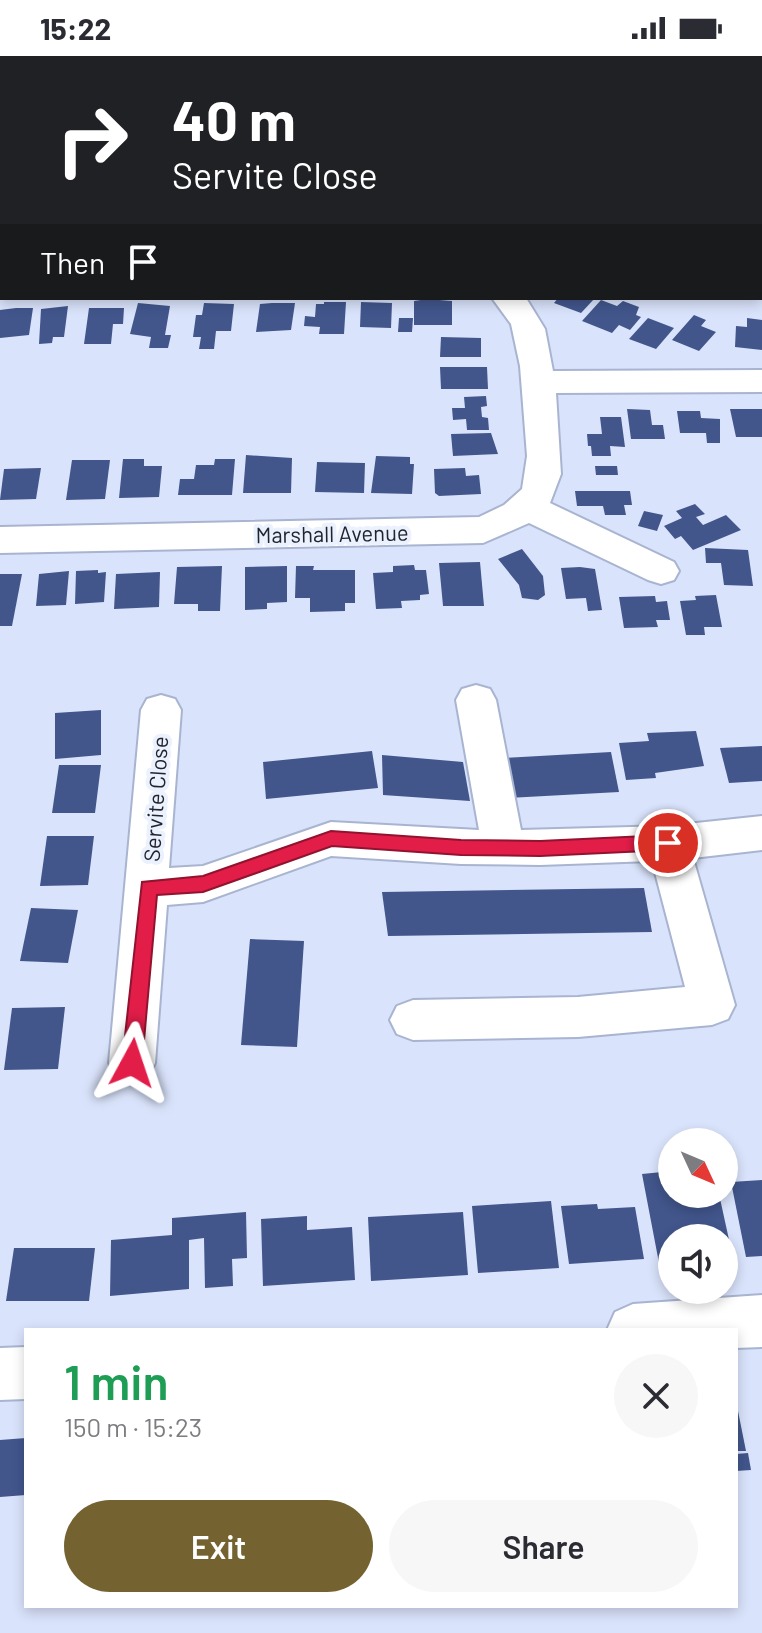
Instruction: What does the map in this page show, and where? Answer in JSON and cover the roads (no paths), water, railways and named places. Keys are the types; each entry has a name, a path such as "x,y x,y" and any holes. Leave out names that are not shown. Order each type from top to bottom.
{"street":[{"path":"511,300 529,332 545,464 541,489 526,507 661,571"},
{"path":"536,382 762,381"},
{"name":"Marshall Avenue","path":"0,540 483,530 507,520 526,507"},
{"path":"476,700 503,847"},
{"name":"Servite Close","path":"132,1063 149,888 161,710"},
{"name":"Servite Close","path":"149,888 203,884 331,839 503,847 668,843 762,833"},
{"path":"413,1020 578,1017 712,1005 699,946 668,843"},
{"path":"662,1328 762,1321"},
{"path":"0,1374 24,1373"}]}
